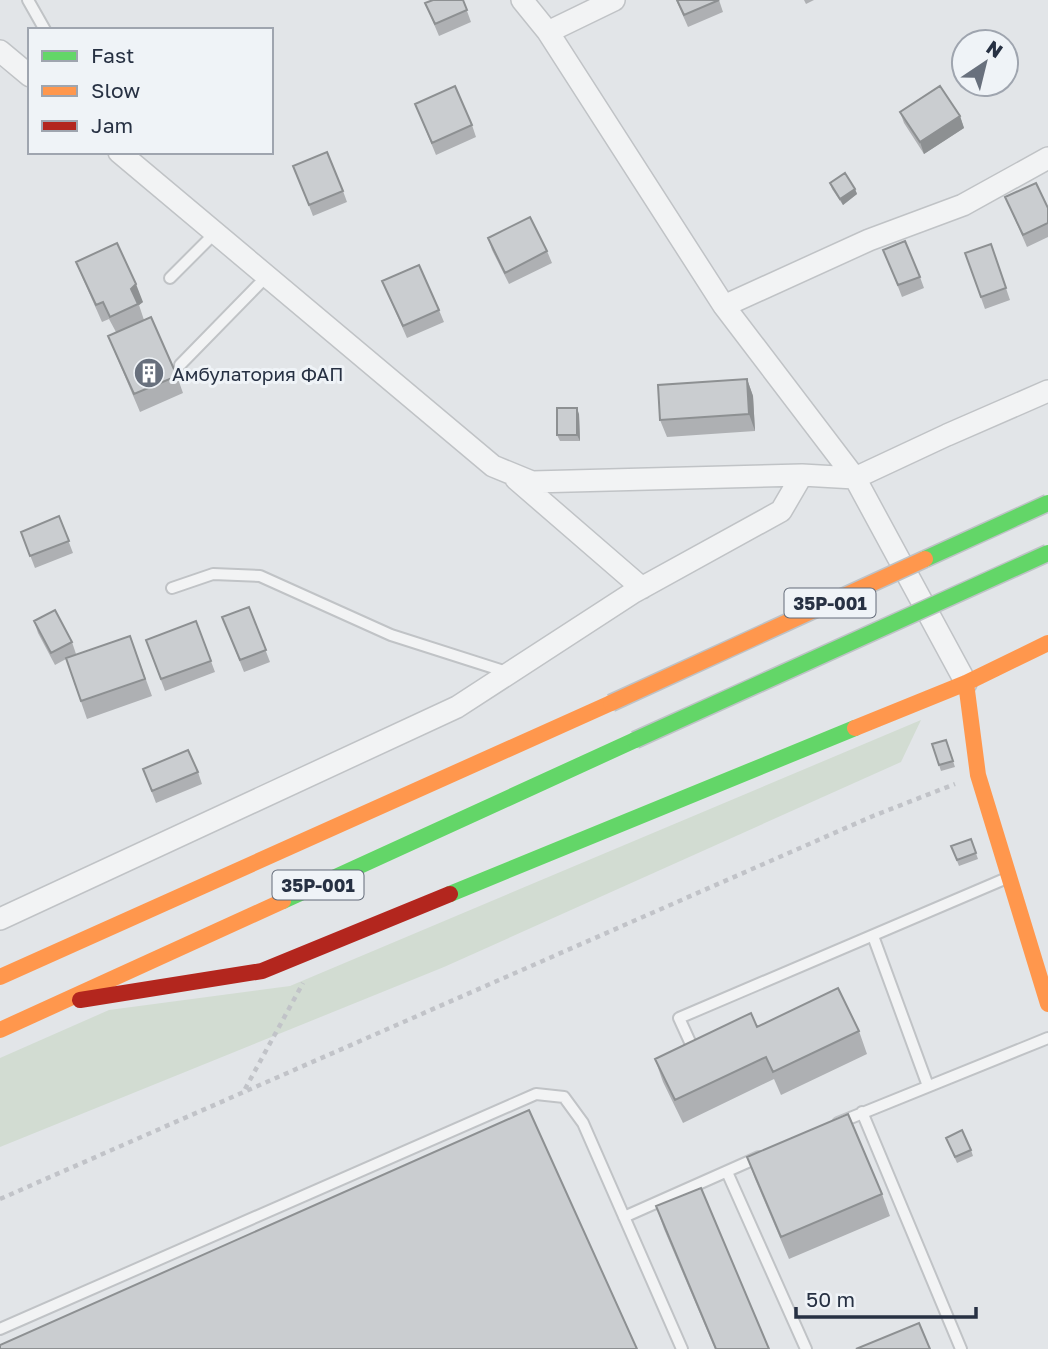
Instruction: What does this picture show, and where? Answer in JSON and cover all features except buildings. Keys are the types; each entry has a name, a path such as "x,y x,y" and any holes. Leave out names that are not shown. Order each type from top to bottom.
{"main road":[{"name":"35Р-001","path":"0,977 611,703 1048,503"},
{"name":"35Р-001","path":"0,1030 1048,553"},
{"path":"58,1004 262,971 966,683 1048,643"},
{"path":"966,683 978,775 1048,1004"}],"street":[{"path":"522,0 548,32 724,306 855,478 966,683"},
{"path":"548,32 614,0"},
{"path":"0,51 28,74"},
{"path":"122,154 493,466 532,482 802,475 855,478 1048,391"},
{"path":"724,306 870,240 963,205 1048,158"},
{"path":"512,475 642,588"},
{"path":"0,919 457,707 642,588 781,511 802,475"}],"lane":[{"path":"29,0 44,28"},
{"path":"170,278 215,233"},
{"path":"180,365 266,276"},
{"path":"172,588 213,574 260,576 391,635 510,673"},
{"path":"695,1053 679,1018 1009,877"},
{"path":"873,936 928,1086"},
{"path":"825,1129 1048,1038"},
{"path":"0,1329 537,1094 564,1097 583,1123 682,1349"},
{"path":"862,1112 961,1349"},
{"path":"624,1217 776,1150"},
{"path":"727,1172 806,1349"}],"path":[{"path":"0,1199 873,816 978,775"},
{"path":"245,1091 304,982"}],"shaded area":[{"path":"921,720 901,762 444,967 0,1147 0,1058 109,1010 290,986"}],"traffic: fast":[{"path":"925,559 1048,503"},
{"path":"635,740 1048,553"},
{"path":"450,894 855,728"},
{"path":"283,901 635,740"}],"traffic: slow":[{"path":"611,703 925,559"},
{"path":"855,728 966,683 1048,643"},
{"path":"966,683 978,775 1048,1004"},
{"path":"0,977 611,703"},
{"path":"0,1030 283,901"}],"traffic: jam":[{"path":"80,1000 262,971 450,894"}],"place":[{"name":"Амбулатория ФАП","path":"149,373"}]}
